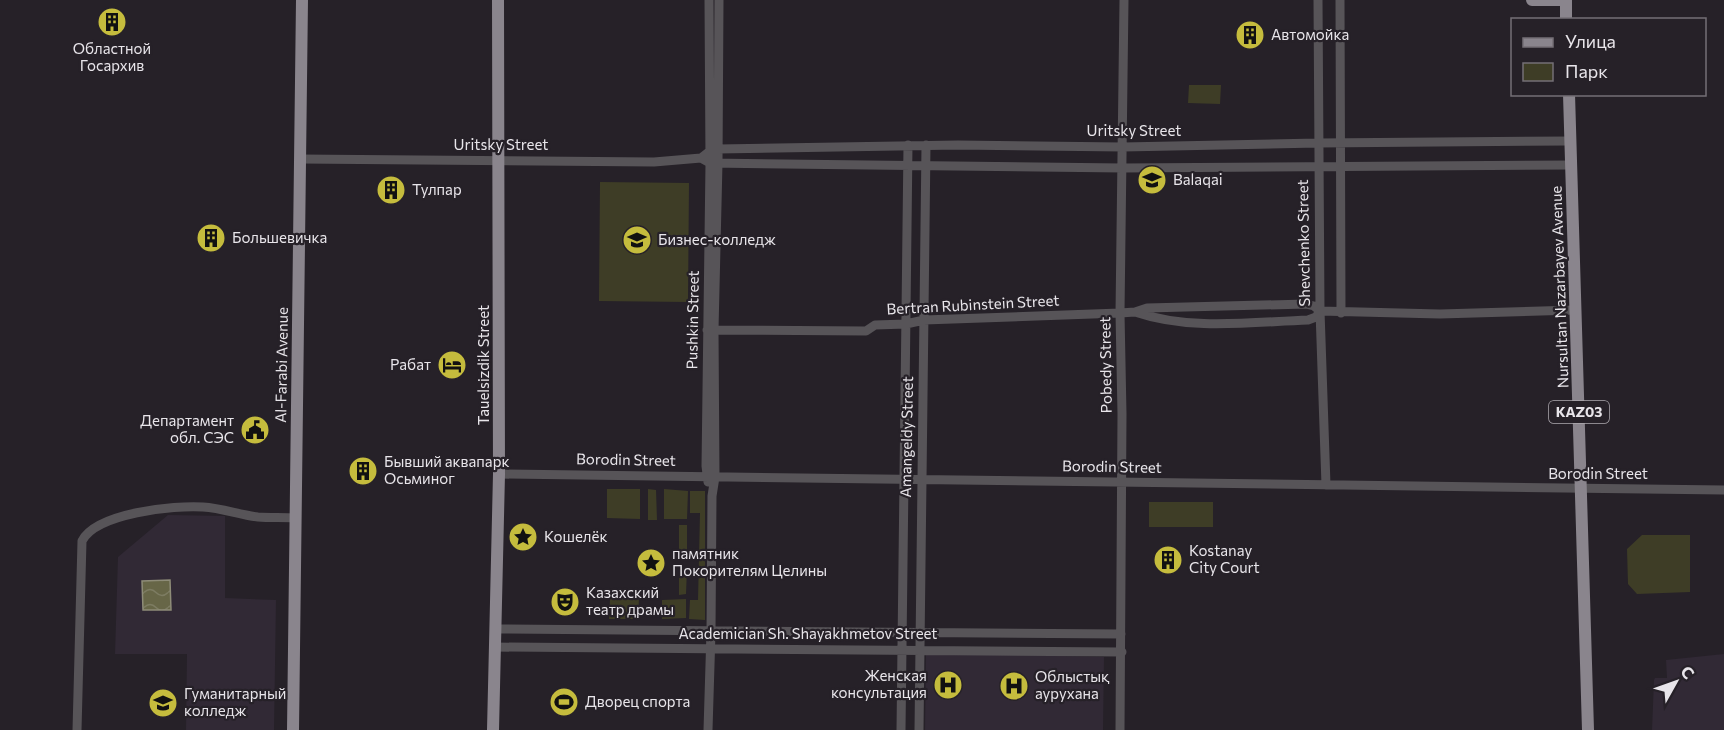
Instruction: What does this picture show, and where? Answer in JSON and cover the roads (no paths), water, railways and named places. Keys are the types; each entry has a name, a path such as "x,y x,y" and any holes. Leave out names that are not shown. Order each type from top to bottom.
{"main road":[{"name":"Al-Farabi Avenue","path":"293,730 302,0"},
{"name":"Tauelsіzdіk Street","path":"493,730 499,474 498,0"},
{"path":"1532,0 1566,0 1566,18"},
{"name":"Nursultan Nazarbayev Avenue","path":"1569,96 1588,730"}],"street":[{"name":"Pushkin Street","path":"709,0 714,150"},
{"name":"Pushkin Street","path":"708,730 712,496 710,161 714,150 719,0"},
{"name":"Pobedy Street","path":"1120,730 1122,652 1120,314 1124,0"},
{"name":"Shevchenko Street","path":"1318,0 1320,312 1326,485"},
{"path":"1340,0 1341,313"},
{"name":"Uritsky Street","path":"714,150 926,145 1123,147 1570,141"},
{"name":"Amangeldy Street","path":"919,730 926,145"},
{"name":"Amangeldy Street","path":"901,730 908,146"},
{"path":"710,161 714,150"},
{"name":"Uritsky Street","path":"300,159 710,161 1123,168 1571,165"},
{"name":"Bertran Rubinstein Street","path":"710,330 866,331 875,325 906,324 924,320 1120,314 1147,308 1306,304 1314,306 1320,312"},
{"path":"1135,312 1157,320 1200,324 1308,320 1316,317 1320,312 1440,314 1575,310"},
{"name":"Borodin Street","path":"499,474 1724,490"},
{"path":"77,730 82,542 86,534 116,519 160,508 203,507 258,517 296,518"},
{"name":"Academician Sh. Shayakhmetov Street","path":"495,629 1121,634"},
{"path":"601,630 602,648"},
{"path":"788,632 788,649"},
{"name":"Academician Sh. Shayakhmetov Street","path":"494,647 1122,652"}],"water":[{"path":"170,580 171,610 143,610 142,581"}],"place":[{"name":"Областной Госархив","path":"112,22"},
{"name":"Автомойка","path":"1250,35"},
{"name":"Balaqai","path":"1152,180"},
{"name":"Тулпар","path":"391,190"},
{"name":"Большевичка","path":"211,238"},
{"name":"Бизнес-колледж","path":"637,240"},
{"name":"Рабат","path":"452,365"},
{"name":"Департамент обл. СЭС","path":"255,430"},
{"name":"Бывший аквапарк Осьминог","path":"363,471"},
{"name":"Кошелёк","path":"523,537"},
{"name":"Kostanay City Court","path":"1168,560"},
{"name":"памятник Покорителям Целины","path":"651,563"},
{"name":"Казахский театр драмы","path":"565,602"},
{"name":"Женская консультация","path":"948,685"},
{"name":"Облыстық аурухана","path":"1014,686"},
{"name":"Дворец спорта","path":"564,702"},
{"name":"Гуманитарный колледж","path":"163,703"}]}
